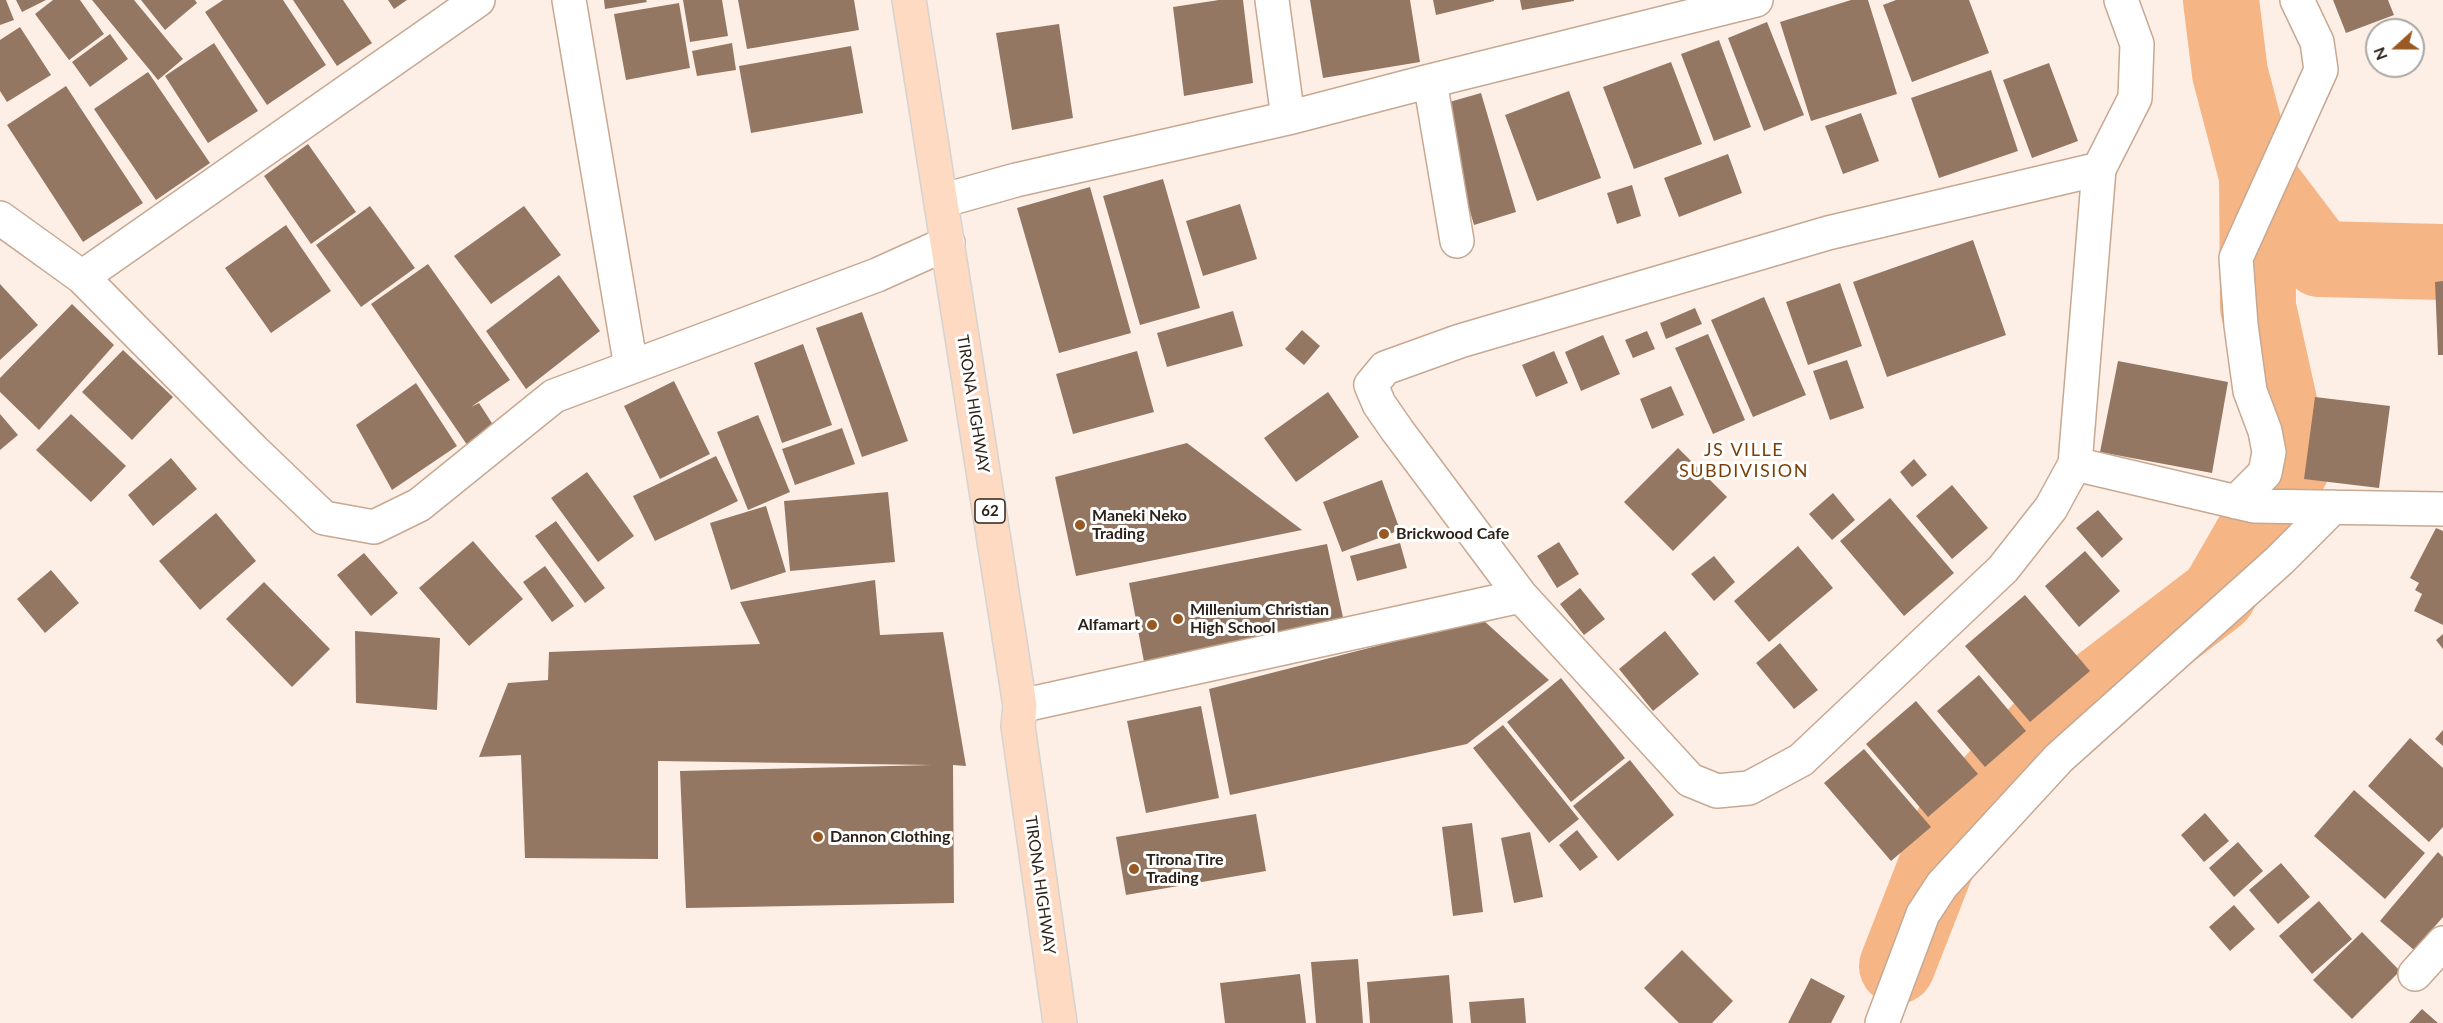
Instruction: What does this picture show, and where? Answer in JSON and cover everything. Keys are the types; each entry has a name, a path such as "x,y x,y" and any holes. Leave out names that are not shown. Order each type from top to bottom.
{"main road":[{"name":"TIRONA HIGHWAY","path":"909,0 1020,706 1018,726 1060,1023"}],"street":[{"path":"82,277 478,0"},
{"path":"569,0 631,367"},
{"path":"1272,0 1288,118"},
{"path":"941,201 1016,180 1288,118 1756,0"},
{"path":"2099,169 1828,233 1460,341 1384,368 1371,385 1379,404 1521,596 1690,780 1717,791 1749,788 1801,760 2003,569 2051,508 2075,464 2099,169 2134,98 2137,44 2121,0"},
{"path":"2245,504 2265,473 2269,452 2265,432 2250,390 2241,325 2236,258 2321,70 2317,42 2297,0"},
{"path":"1430,81 1457,241"},
{"path":"0,219 82,277 254,451 324,518 374,527 419,505 554,396 877,275 948,243"},
{"path":"2075,464 2245,504 2443,509"},
{"path":"1882,1023 1923,914 1942,885 2059,758 2280,560 2333,507"},
{"path":"1020,706 1521,596"},
{"path":"2415,974 2443,943"}],"building":[{"path":"0,0 6,0 14,20 0,25"},
{"path":"16,0 46,0 22,12"},
{"path":"53,0 80,0 104,34 69,60 35,14"},
{"path":"92,0 134,0 183,59 158,80"},
{"path":"141,0 195,0 197,3 165,30"},
{"path":"223,0 283,0 326,65 267,105 205,12"},
{"path":"293,0 343,0 372,43 337,66"},
{"path":"388,0 407,0 394,9"},
{"path":"604,0 646,0 647,2 605,9"},
{"path":"683,0 722,0 728,36 690,42"},
{"path":"738,0 854,0 859,30 747,49"},
{"path":"1219,0 1243,0 1253,83 1184,96 1173,7"},
{"path":"1310,0 1410,0 1420,62 1323,78"},
{"path":"1433,0 1494,0 1494,1 1436,15"},
{"path":"1520,0 1574,0 1574,1 1522,10"},
{"path":"1851,0 1868,0 1897,94 1811,121 1780,22"},
{"path":"1896,0 1969,0 1989,53 1912,82 1883,5"},
{"path":"2333,0 2388,0 2394,15 2386,18 2365,18 2365,26 2346,33"},
{"path":"679,3 690,68 626,80 614,14"},
{"path":"1767,22 1804,115 1764,131 1728,38"},
{"path":"1059,24 1073,118 1012,130 996,33"},
{"path":"20,27 51,75 7,102 0,91 0,40"},
{"path":"110,34 128,59 90,87 72,62"},
{"path":"1719,40 1751,127 1714,141 1681,54"},
{"path":"214,43 258,111 208,143 165,76"},
{"path":"732,43 736,70 697,76 692,51"},
{"path":"851,46 863,113 751,133 739,66"},
{"path":"1671,62 1702,144 1634,169 1603,87"},
{"path":"2049,63 2078,141 2032,158 2003,80"},
{"path":"1991,70 2018,151 1939,178 1911,98"},
{"path":"148,72 210,163 156,200 94,109"},
{"path":"66,86 143,203 83,242 7,125"},
{"path":"1569,91 1601,178 1537,201 1505,115"},
{"path":"1481,93 1516,212 1474,225 1439,105"},
{"path":"1861,113 1879,161 1843,174 1825,126"},
{"path":"308,144 356,212 311,244 264,176"},
{"path":"1728,154 1742,193 1679,217 1664,178"},
{"path":"1163,179 1200,308 1140,325 1103,196"},
{"path":"1632,185 1641,216 1617,224 1607,193"},
{"path":"1090,187 1131,333 1059,353 1017,208"},
{"path":"1240,204 1257,259 1203,276 1186,221"},
{"path":"370,206 415,268 361,307 316,245"},
{"path":"524,206 561,255 491,304 454,256"},
{"path":"286,225 331,291 271,333 225,268"},
{"path":"1973,240 2006,335 1887,377 1853,282"},
{"path":"428,264 510,380 471,407 479,403 499,434 472,452 371,304"},
{"path":"559,275 600,331 526,389 486,331"},
{"path":"2443,281 2443,355 2438,355 2435,282"},
{"path":"1840,283 1862,346 1808,365 1786,302"},
{"path":"0,284 38,325 0,360"},
{"path":"1764,297 1806,395 1753,417 1711,320"},
{"path":"72,304 114,345 39,430 0,392 0,378"},
{"path":"1695,308 1702,324 1666,339 1660,323"},
{"path":"1233,311 1243,346 1167,367 1157,333"},
{"path":"862,312 908,441 862,457 816,328"},
{"path":"1302,330 1320,346 1304,365 1285,349"},
{"path":"1647,331 1655,349 1633,358 1625,340"},
{"path":"1708,334 1745,420 1713,434 1675,348"},
{"path":"1603,335 1620,374 1581,391 1565,352"},
{"path":"803,344 832,425 782,443 754,363"},
{"path":"123,350 173,397 132,440 82,392"},
{"path":"1137,351 1154,412 1073,434 1056,374"},
{"path":"1554,351 1568,383 1536,397 1522,365"},
{"path":"1847,360 1864,408 1830,420 1813,371"},
{"path":"2118,361 2228,382 2212,473 2100,452"},
{"path":"674,381 710,454 660,479 624,406"},
{"path":"416,383 457,446 392,490 356,425"},
{"path":"1671,386 1684,415 1652,429 1640,399"},
{"path":"1328,392 1359,437 1296,482 1264,438"},
{"path":"2315,397 2390,406 2379,488 2304,479"},
{"path":"0,414 18,435 0,450"},
{"path":"71,414 126,466 91,502 36,450"},
{"path":"758,415 790,492 748,510 717,432"},
{"path":"842,428 855,464 795,485 782,449"},
{"path":"1187,443 1302,530 1076,576 1055,477"},
{"path":"1678,448 1727,497 1673,551 1624,502"},
{"path":"716,456 738,501 655,541 633,496"},
{"path":"171,458 197,489 153,526 128,495"},
{"path":"1914,459 1927,475 1912,487 1900,472"},
{"path":"587,472 634,536 598,562 551,498"},
{"path":"1382,480 1400,530 1342,552 1323,502"},
{"path":"1952,485 1988,528 1952,559 1916,516"},
{"path":"888,492 895,562 790,571 784,501"},
{"path":"1833,493 1855,520 1832,540 1809,514"},
{"path":"1890,498 1954,573 1904,616 1840,541"},
{"path":"766,506 786,572 731,590 710,523"},
{"path":"2098,510 2123,539 2102,558 2076,528"},
{"path":"216,513 256,561 200,610 159,561"},
{"path":"556,521 605,588 585,603 535,536"},
{"path":"2436,528 2443,531 2443,625 2414,611 2422,594 2415,590 2419,583 2410,578"},
{"path":"473,541 523,599 469,646 419,588"},
{"path":"1559,542 1579,574 1557,588 1537,556"},
{"path":"1400,543 1407,568 1357,581 1350,556"},
{"path":"1327,544 1344,622 1145,667 1129,583"},
{"path":"1798,546 1833,588 1769,642 1734,601"},
{"path":"2085,551 2120,591 2079,627 2045,586"},
{"path":"364,553 398,593 371,616 337,575"},
{"path":"1714,556 1735,582 1714,601 1691,574"},
{"path":"545,566 574,606 552,622 523,582"},
{"path":"51,570 79,603 45,633 17,599"},
{"path":"875,580 880,635 943,632 966,766 953,765 954,903 686,908 680,771 932,765 658,761 658,859 525,858 521,755 479,757 508,683 548,680 549,652 760,644 740,602"},
{"path":"264,582 330,649 292,687 226,619"},
{"path":"1580,588 1605,619 1584,635 1560,604"},
{"path":"2025,595 2090,671 2030,722 1965,646"},
{"path":"1482,619 1549,680 1467,744 1230,795 1209,689"},
{"path":"355,631 440,638 437,710 356,703"},
{"path":"1665,631 1699,674 1653,711 1619,669"},
{"path":"2443,634 2443,649 2436,640"},
{"path":"1780,643 1818,690 1794,709 1756,663"},
{"path":"1979,675 2026,731 1985,767 1937,711"},
{"path":"1561,678 1625,758 1571,802 1507,722"},
{"path":"1916,701 1978,774 1928,817 1866,744"},
{"path":"1201,706 1219,798 1146,813 1127,721"},
{"path":"1503,725 1579,819 1549,843 1473,748"},
{"path":"2443,730 2443,746 2435,739"},
{"path":"2410,738 2443,768 2443,827 2429,842 2368,786"},
{"path":"1864,749 1931,827 1891,861 1824,783"},
{"path":"1630,760 1674,815 1618,861 1573,806"},
{"path":"2354,790 2425,853 2385,899 2314,836"},
{"path":"2205,813 2229,841 2204,862 2181,835"},
{"path":"1256,814 1266,871 1126,895 1116,837"},
{"path":"1472,823 1483,912 1453,916 1442,827"},
{"path":"1577,830 1598,857 1580,871 1559,845"},
{"path":"1530,832 1543,897 1514,903 1501,838"},
{"path":"2238,842 2263,871 2234,897 2209,868"},
{"path":"2438,852 2443,857 2443,917 2414,950 2380,921"},
{"path":"2281,863 2310,897 2278,924 2249,890"},
{"path":"2319,901 2352,939 2312,974 2279,936"},
{"path":"2234,905 2255,929 2230,951 2209,927"},
{"path":"2362,932 2400,971 2352,1019 2313,980"},
{"path":"1682,950 1733,1001 1712,1023 1679,1023 1644,988"},
{"path":"1358,959 1363,1023 1316,1023 1311,962"},
{"path":"1300,974 1306,1023 1225,1023 1220,983"},
{"path":"1449,975 1453,1023 1370,1023 1367,982"},
{"path":"1811,978 1845,996 1831,1023 1788,1023"},
{"path":"1524,998 1526,1023 1471,1023 1469,1002"},
{"path":"2422,1009 2438,1023 2409,1023"}],"waterway":[{"path":"2221,0 2230,73 2257,176"},
{"path":"1897,966 1951,828 2040,731 2218,595 2293,465 2258,307 2257,176 2320,259 2443,262"}],"place":[{"name":"Maneki Neko Trading","path":"1080,525"},
{"name":"Brickwood Cafe","path":"1384,534"},
{"name":"Millenium Christian High School","path":"1178,619"},
{"name":"Alfamart","path":"1152,625"},
{"name":"Dannon Clothing","path":"818,837"},
{"name":"Tirona Tire Trading","path":"1134,869"}],"district":[{"name":"JS VILLE SUBDIVISION","path":"1744,460"}]}
